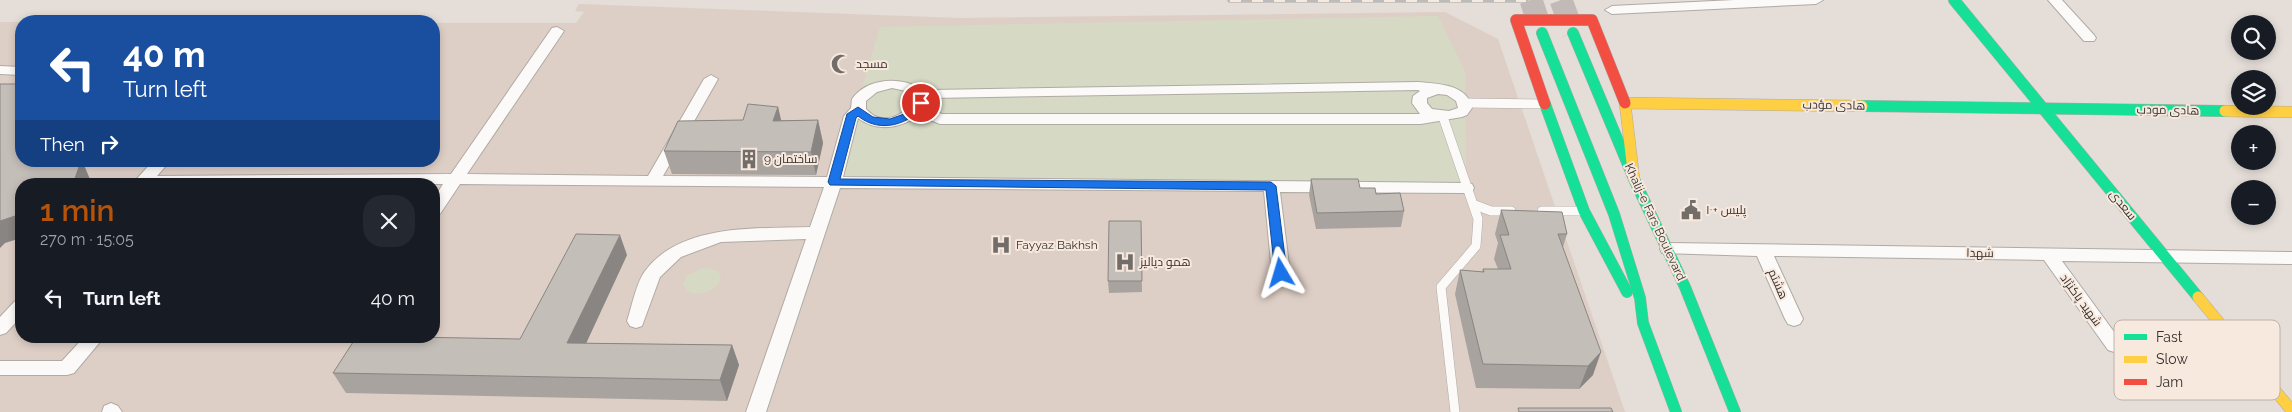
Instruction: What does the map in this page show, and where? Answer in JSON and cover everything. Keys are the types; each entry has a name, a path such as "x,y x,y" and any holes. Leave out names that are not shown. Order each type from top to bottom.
{"street":[{"path":"1612,10 1816,0"},
{"name":"سعدی","path":"1954,0 2218,320"},
{"path":"2055,0 2089,38"},
{"path":"1634,179 1624,103 1592,20 1516,20 1584,212 1643,323 1676,412"},
{"path":"440,202 557,31"},
{"path":"1542,33 1614,214 1640,298 1643,323"},
{"name":"Khalij-e Fars Boulevard","path":"1573,33 1634,179 1668,249 1735,412"},
{"path":"0,70 15,70"},
{"path":"654,180 710,79"},
{"path":"756,412 815,233 834,182 851,116 858,110 859,99 864,93 882,85 910,87 919,103 940,119 1421,119 1443,117 1462,112 1465,103 1458,94 1443,89 1408,86 932,94 919,103 911,115 891,122 870,120 858,110"},
{"path":"1443,89 1424,93 1419,100 1427,112 1443,117"},
{"name":"هادی مؤدب","path":"1624,103 2043,108"},
{"name":"هادی مودب","path":"2043,108 2292,112"},
{"path":"146,178 156,167"},
{"path":"440,179 1466,188"},
{"path":"1271,186 1281,273"},
{"path":"636,321 652,274 675,253 720,236 815,233"},
{"name":"شهدا","path":"1668,249 2292,258"},
{"name":"هشتم","path":"1763,250 1794,319"},
{"name":"شهید پاکنژاد","path":"2048,254 2114,345"},
{"path":"0,328 15,312"},
{"path":"0,368 67,368 90,343"},
{"name":"سعدی","path":"2280,395 2292,410"}],"lane":[{"path":"1465,103 1545,104"},
{"path":"1443,117 1466,188 1475,205 1478,219 1476,246 1442,287 1455,412"},
{"path":"1475,205 1491,211 1584,212"}],"shaded area":[{"name":"Fayyaz Bakhsh","path":"579,4 960,18 1445,12 1498,39 1625,412 0,412 0,22 15,22 15,167 440,167 440,23 576,23 584,12 575,11"}],"green space":[{"path":"1438,16 1465,72 1466,188 834,182 880,27"},
{"path":"703,268 718,271 721,278 719,282 712,289 703,293 689,292 683,285 686,276"}],"building":[{"path":"0,84 15,84 15,167 79,167 75,178 15,178 15,216 0,221"},
{"path":"748,104 778,107 773,121 818,120 811,152 664,151 678,121 743,120"},
{"path":"1311,179 1358,179 1360,188 1375,188 1376,194 1400,193 1404,211 1317,213"},
{"path":"1501,210 1562,212 1567,234 1558,234 1601,352 1588,366 1483,364 1460,270 1484,272 1483,269 1511,269 1500,235 1509,235"},
{"name":"همو دیالیز","path":"1109,221 1141,221 1142,281 1108,281"},
{"path":"576,234 620,235 567,343 732,345 720,380 333,373 352,343 440,343 440,338 520,339"},
{"path":"1518,408 1611,408 1613,412 1519,412"}],"tunnel":[{"path":"1531,0 1542,33"},
{"path":"1561,0 1573,33"}],"railway":[{"path":"1230,0 1526,0"}],"traffic: fast":[{"path":"1954,0 2198,297"},
{"path":"1542,33 1614,214 1640,298 1643,323 1676,412"},
{"path":"1573,33 1634,179 1685,287 1735,412"},
{"path":"1545,104 1584,211 1627,292"},
{"path":"1862,106 2225,111"}],"traffic: slow":[{"path":"1634,179 1625,103 1862,106"},
{"path":"2225,111 2292,112"},
{"path":"2198,297 2217,320"},
{"path":"2280,396 2292,411"}],"traffic: jam":[{"path":"1545,104 1516,20 1592,20 1625,103"}],"place":[{"name":"مسجد","path":"841,64"},
{"name":"ساختمان 9","path":"749,159"},
{"name":"پلیس +۱۰","path":"1691,210"},
{"name":"Fayyaz Bakhsh","path":"1001,245"},
{"name":"همو دیالیز","path":"1125,262"}],"route":[{"path":"921,103 918,109 911,115 891,122 870,120 858,110 851,116 834,182 1271,186 1281,273"}]}
